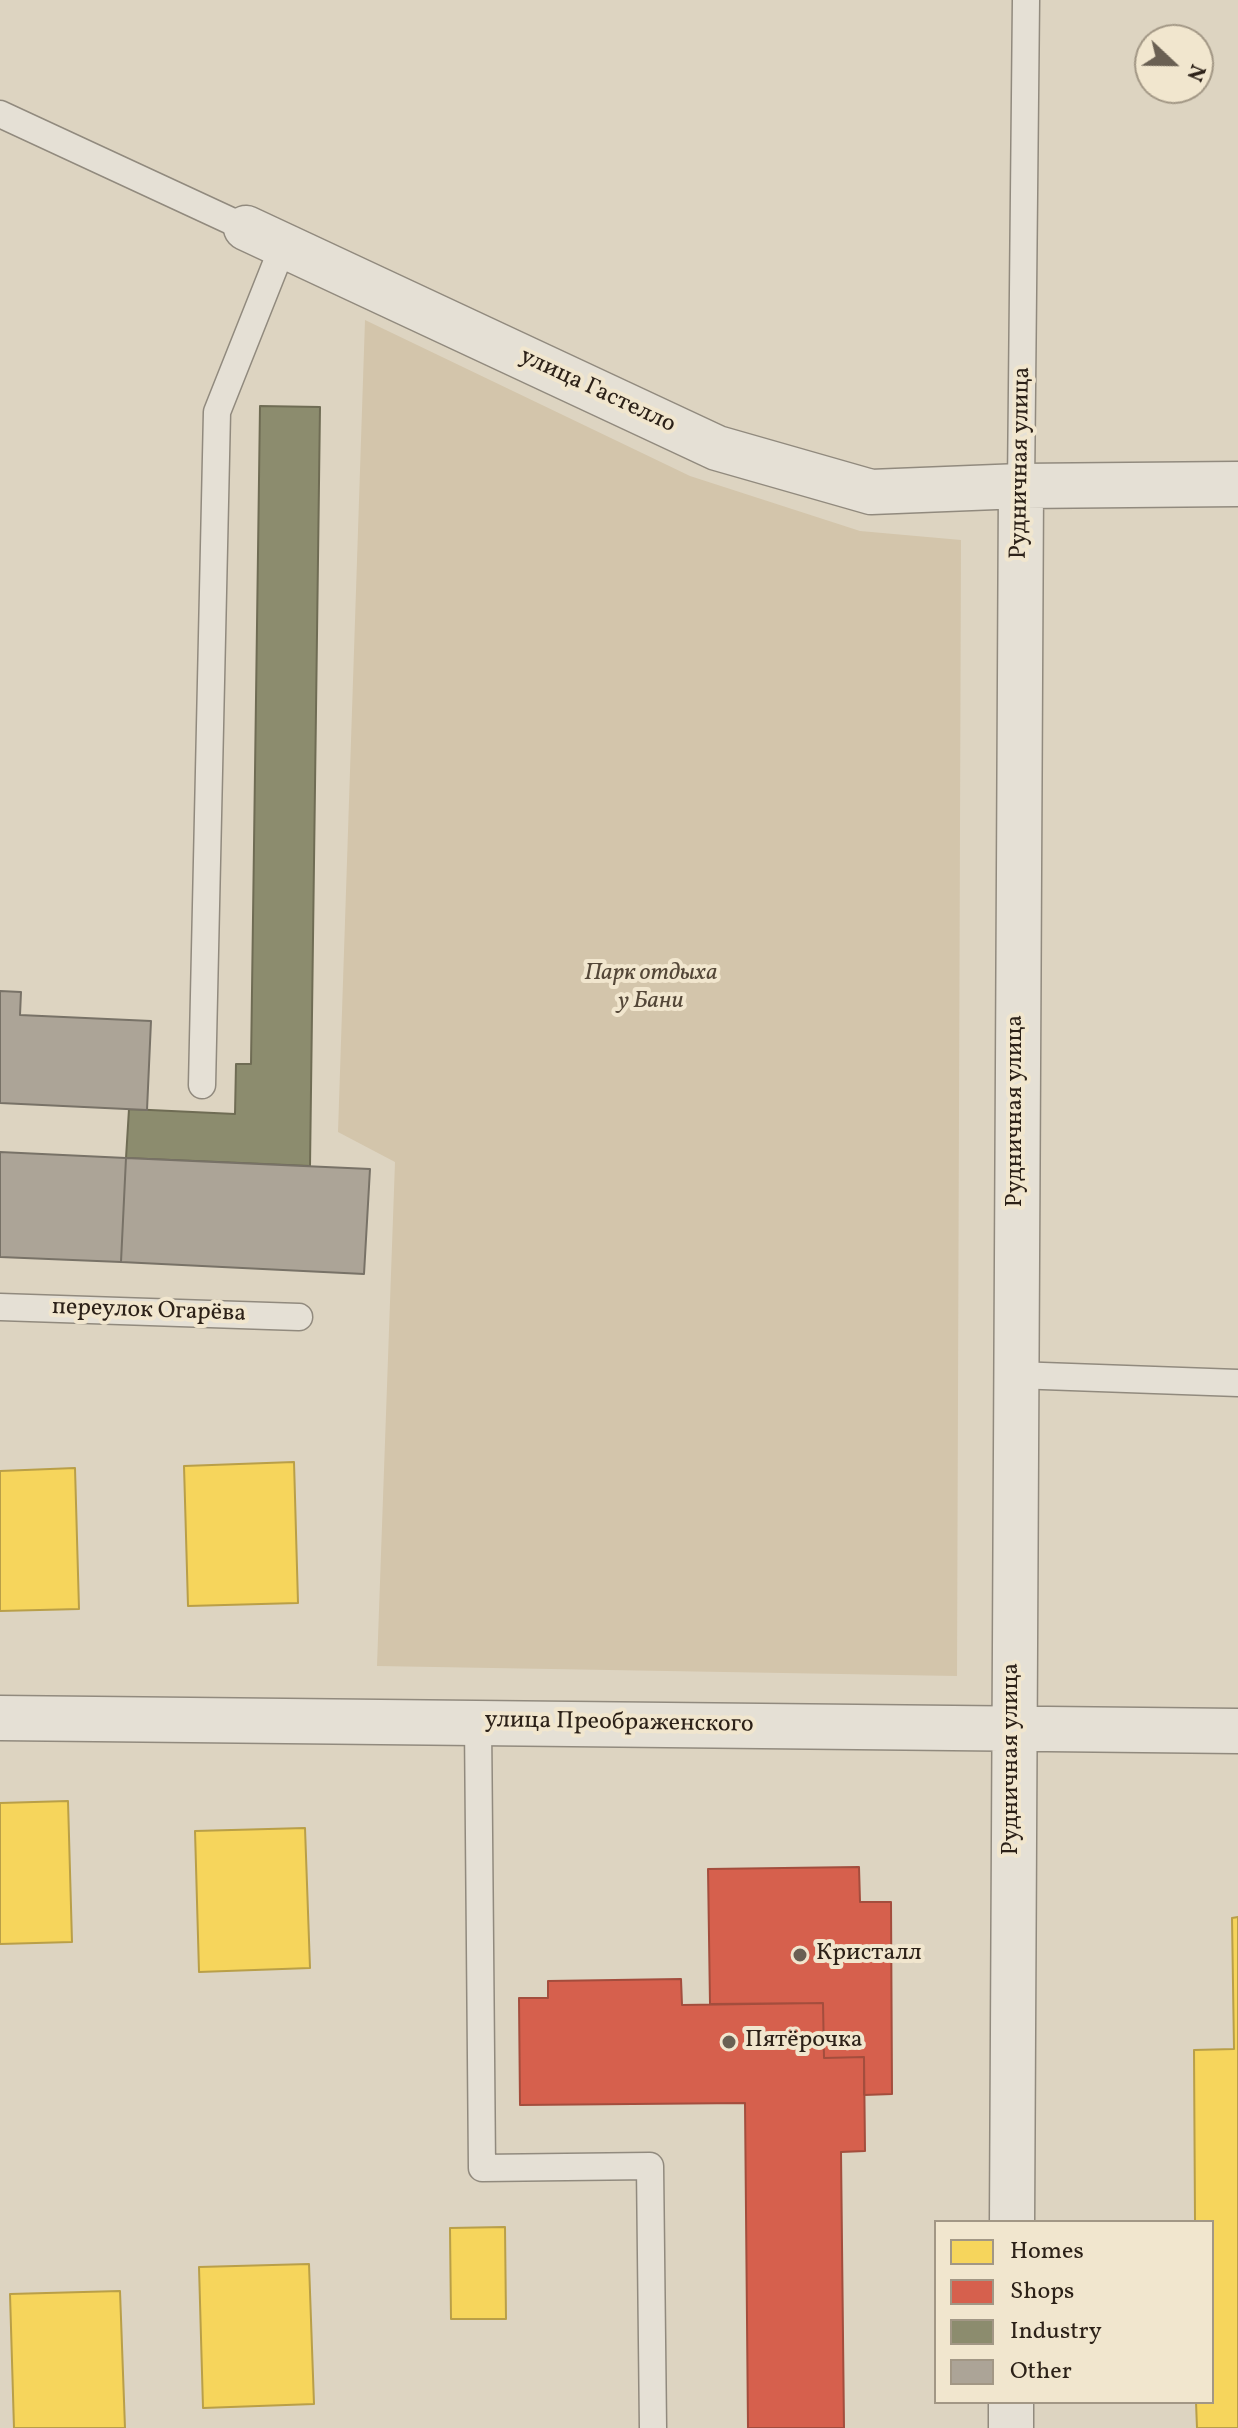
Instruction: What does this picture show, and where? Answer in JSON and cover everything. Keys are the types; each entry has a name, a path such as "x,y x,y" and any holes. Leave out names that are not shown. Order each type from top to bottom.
{"street":[{"name":"улица Гастелло","path":"265,237 717,448 871,492 1021,486 1238,484"},
{"name":"Рудничная улица","path":"1012,2220 1021,486"},
{"name":"улица Преображенского","path":"0,1718 1238,1731"},
{"path":"1011,2404 1011,2428"}],"lane":[{"name":"Рудничная улица","path":"1021,486 1026,0"},
{"name":"улица Гастелло","path":"0,114 265,237"},
{"path":"202,1085 217,412 265,237"},
{"name":"переулок Огарёва","path":"0,1307 299,1317"},
{"path":"1015,1375 1238,1383"},
{"path":"478,1723 482,2168 650,2166 653,2428"}],"green space":[{"name":"Парк отдыха у Бани","path":"365,320 690,476 860,531 961,540 957,1676 377,1666 395,1162 338,1132"}],"building: Homes":[{"path":"294,1462 298,1603 188,1606 184,1466"},
{"path":"75,1468 79,1609 0,1611 0,1471"},
{"path":"68,1801 72,1942 0,1944 0,1803"},
{"path":"305,1828 310,1968 199,1972 195,1831"},
{"path":"1238,1917 1238,2428 1197,2428 1196,2404 1214,2404 1214,2220 1195,2220 1194,2050 1234,2049 1232,1918"},
{"path":"505,2227 506,2319 451,2319 450,2228"},
{"path":"309,2264 314,2404 203,2408 199,2267"},
{"path":"120,2291 125,2428 14,2428 10,2294"}],"building: Shops":[{"path":"859,1867 860,1902 891,1902 892,2094 864,2095 864,2057 824,2058 823,2003 710,2004 708,1869"},
{"path":"681,1979 682,2005 823,2003 824,2058 864,2057 865,2151 841,2152 844,2428 748,2428 745,2103 520,2105 519,1998 548,1998 548,1981"}],"building: Industry":[{"path":"260,406 320,407 310,1166 126,1158 129,1109 235,1114 236,1064 251,1064"}],"building: Other":[{"path":"0,991 21,992 20,1015 151,1021 147,1110 0,1103"},
{"path":"0,1152 126,1158 121,1262 0,1257"},
{"path":"126,1158 370,1169 364,1274 121,1262"}],"place":[{"name":"Кристалл","path":"800,1955"},
{"name":"Пятёрочка","path":"729,2042"}]}
